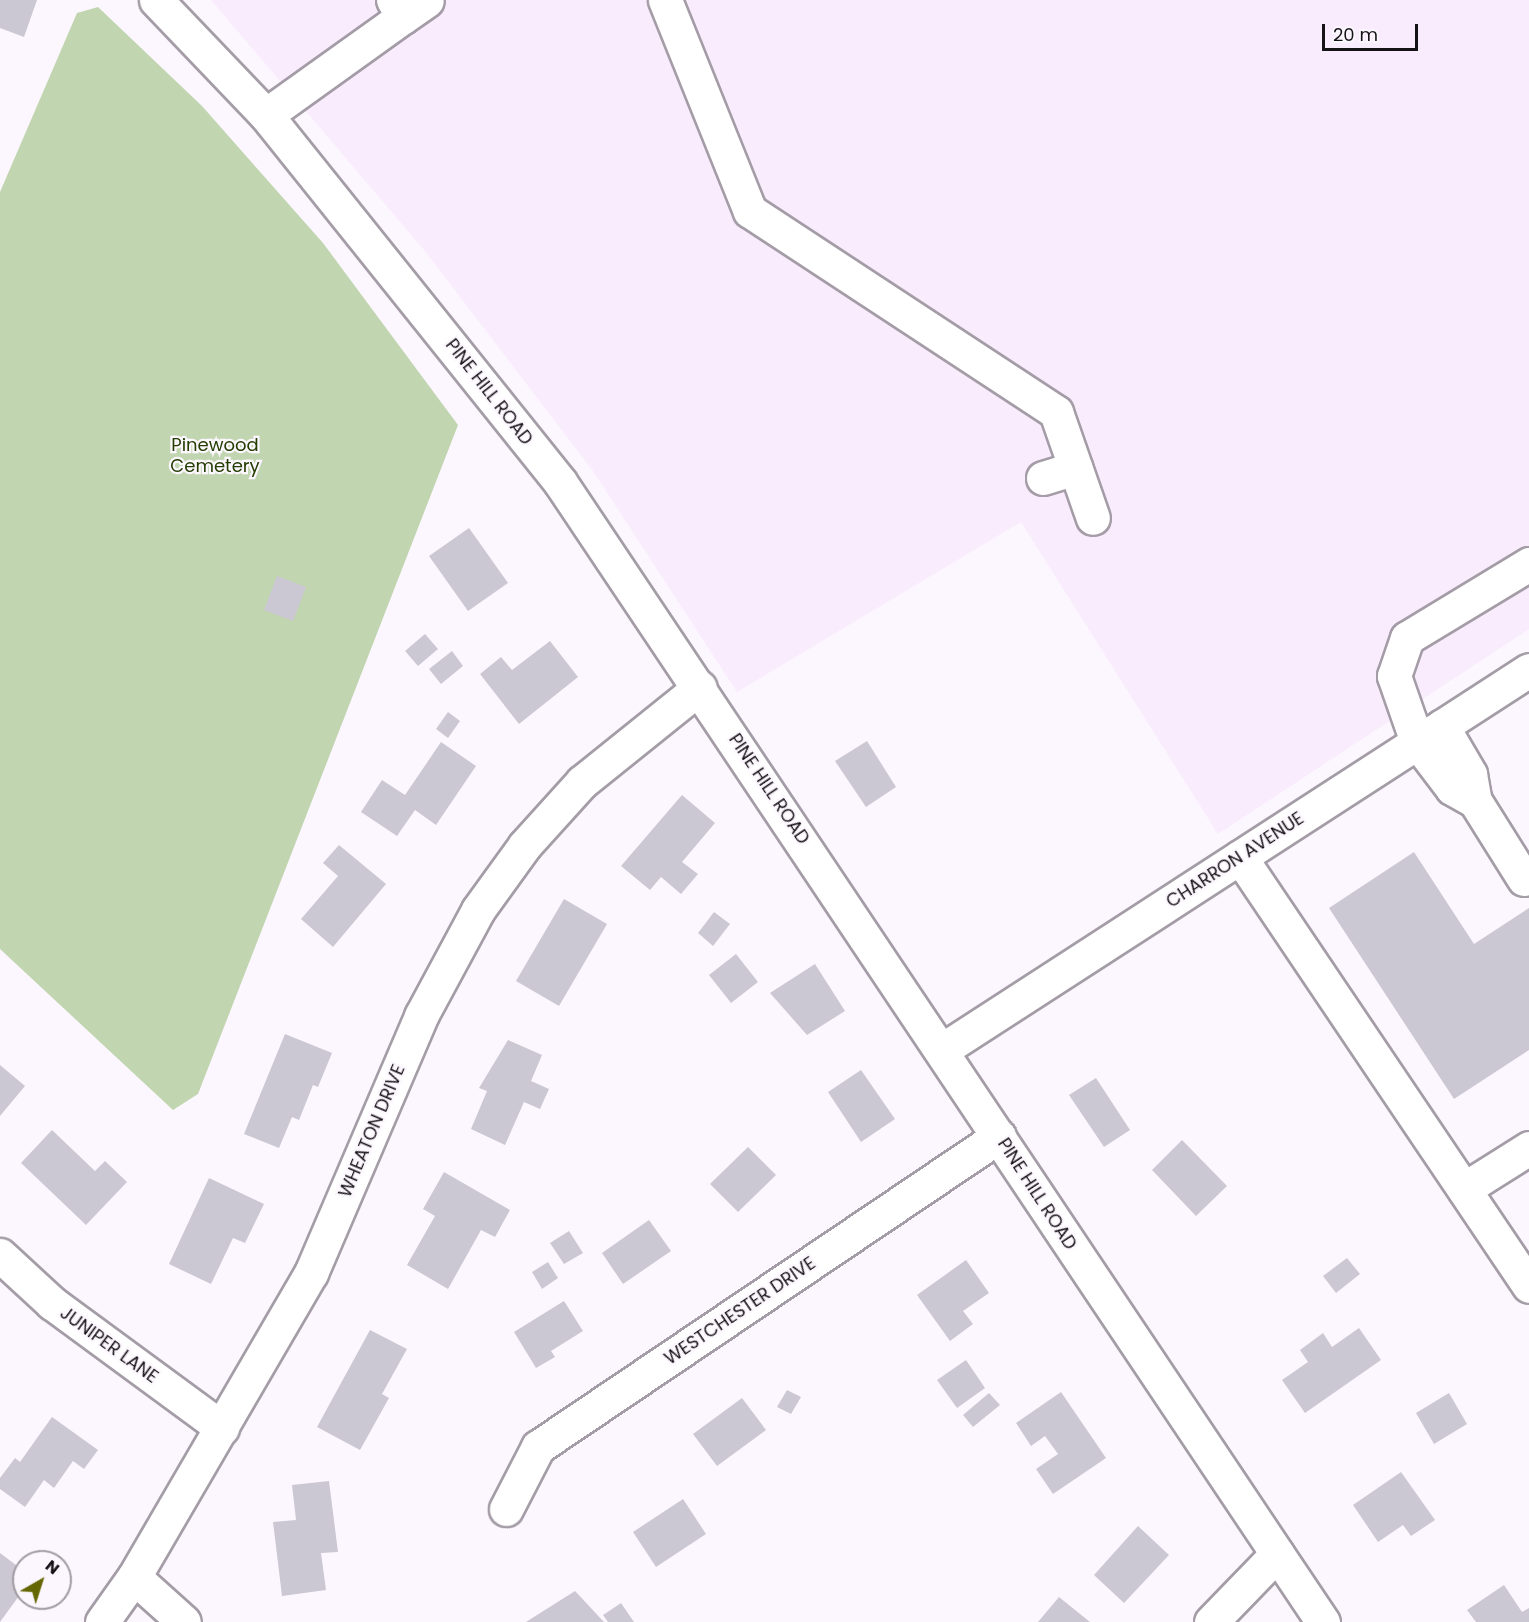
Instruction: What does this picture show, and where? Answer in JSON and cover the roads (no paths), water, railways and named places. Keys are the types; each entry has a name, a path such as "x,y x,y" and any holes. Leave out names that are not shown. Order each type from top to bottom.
{"street":[{"name":"PINE HILL ROAD","path":"156,0 266,115 560,482 700,687 1323,1622"},
{"path":"665,0 750,211 1041,399 1056,412 1093,518"},
{"path":"266,115 408,6"},
{"path":"1043,478 1075,468"},
{"path":"1524,879 1475,801 1470,774 1430,734 1394,676 1407,638 1529,564"},
{"name":"CHARRON AVENUE","path":"942,1050 1529,670"},
{"name":"WHEATON DRIVE","path":"102,1622 134,1577 311,1272 422,1016 478,910 525,845 582,782 700,687"},
{"path":"1240,857 1529,1286"},
{"name":"WESTCHESTER DRIVE","path":"506,1509 538,1447 999,1136"},
{"path":"1464,1189 1529,1148"},
{"name":"JUNIPER LANE","path":"0,1255 52,1303 222,1428"},
{"path":"1211,1622 1277,1554"},
{"path":"134,1577 184,1622"}],"park label":[{"name":"Pinewood Cemetery","path":"215,456"}]}
